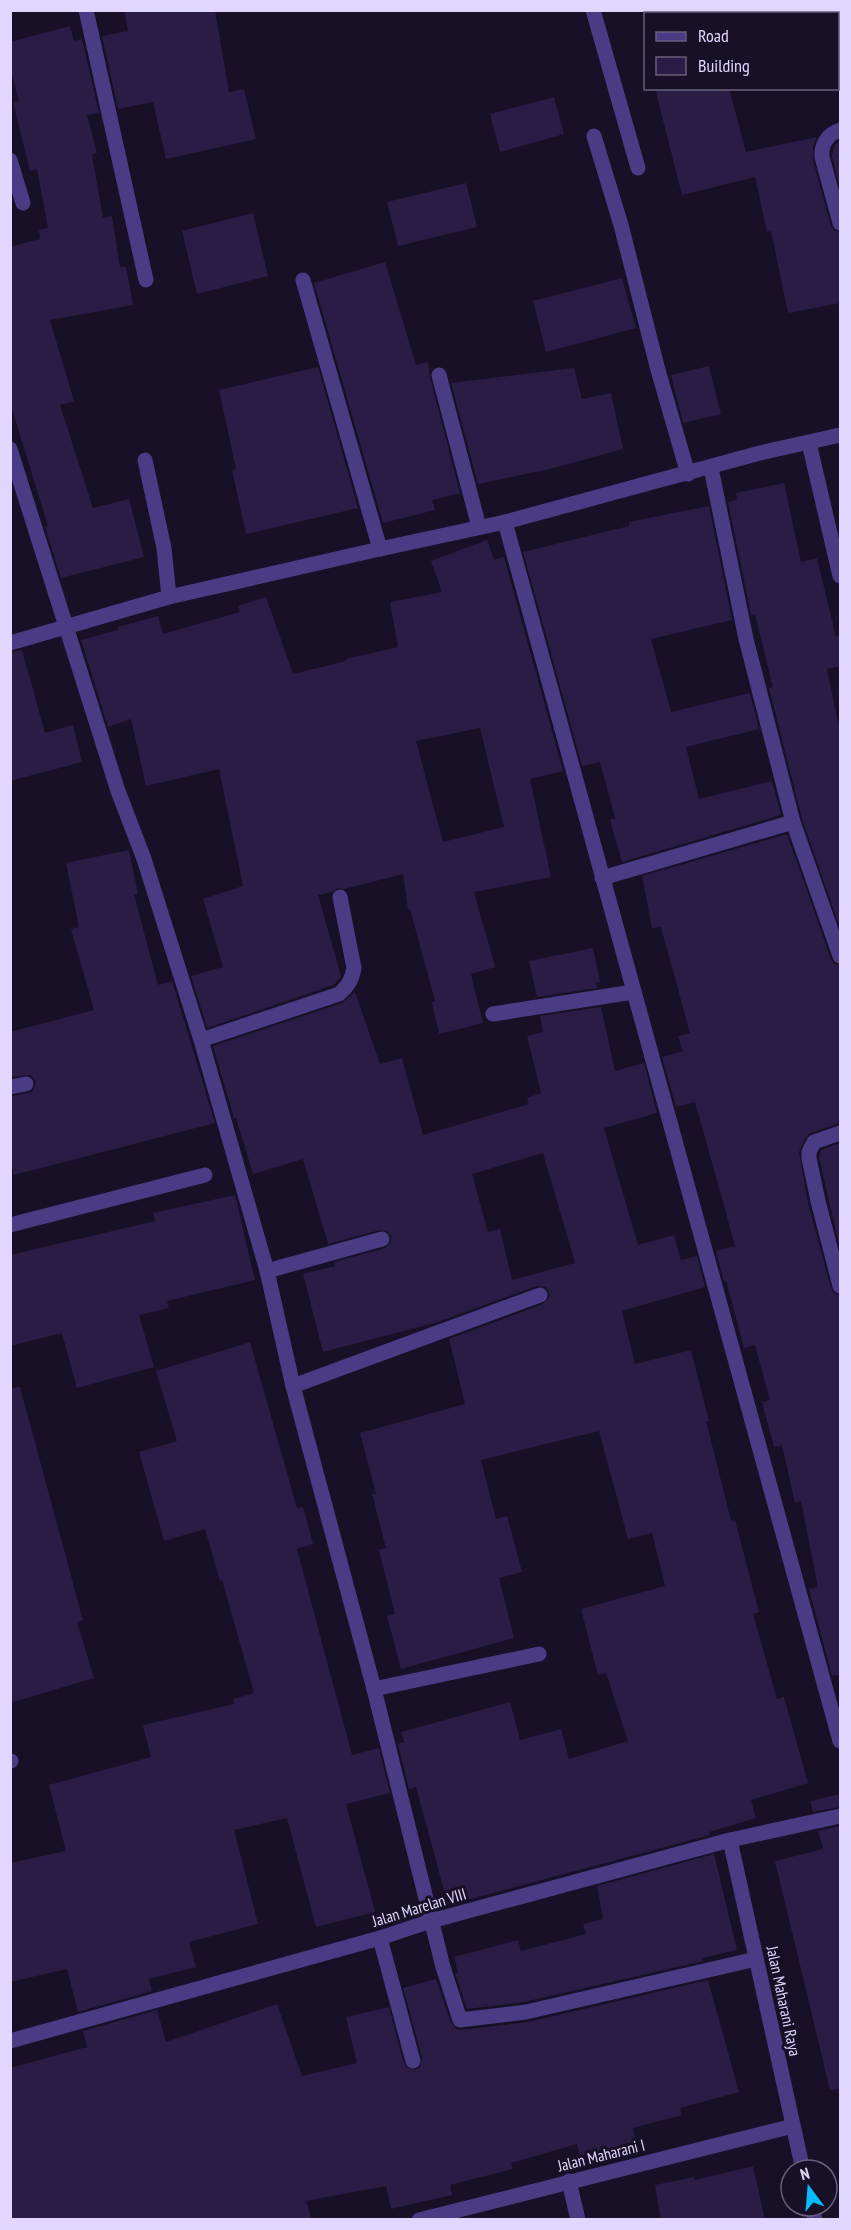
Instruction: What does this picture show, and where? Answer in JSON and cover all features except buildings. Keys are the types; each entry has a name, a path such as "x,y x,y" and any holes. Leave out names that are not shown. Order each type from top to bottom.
{"street":[{"path":"86,10 146,280"},
{"path":"593,10 638,168"},
{"path":"840,129 827,137 821,150 840,223"},
{"path":"594,136 621,225 658,370 688,474"},
{"path":"10,160 22,204"},
{"path":"303,280 380,549"},
{"path":"439,375 479,527"},
{"path":"10,643 66,629 169,597 505,522 760,453 840,435"},
{"path":"809,443 840,576"},
{"path":"10,449 36,525 66,629 118,791 144,858 201,1040 267,1271 293,1386 374,1689 431,1921 460,2020 526,2012 756,1959"},
{"path":"145,460 164,548 169,597"},
{"path":"711,468 746,639 793,822 840,956"},
{"path":"505,522 840,1741"},
{"path":"602,878 793,822"},
{"path":"201,1040 339,994 347,986 353,978 354,968 340,897"},
{"path":"493,1014 633,993"},
{"path":"10,1088 26,1084"},
{"path":"840,1133 814,1142 809,1152 818,1201 840,1286"},
{"path":"10,1225 205,1175"},
{"path":"267,1271 382,1239"},
{"path":"293,1386 540,1295"},
{"path":"374,1689 539,1654"},
{"name":"Jalan Marelan VIII","path":"10,2041 380,1938 431,1921 730,1840 840,1816"},
{"name":"Jalan Maharani Raya","path":"730,1840 800,2158"},
{"path":"380,1938 413,2061"},
{"name":"Jalan Maharani I","path":"419,2220 793,2126"},
{"path":"569,2181 578,2220"}]}
